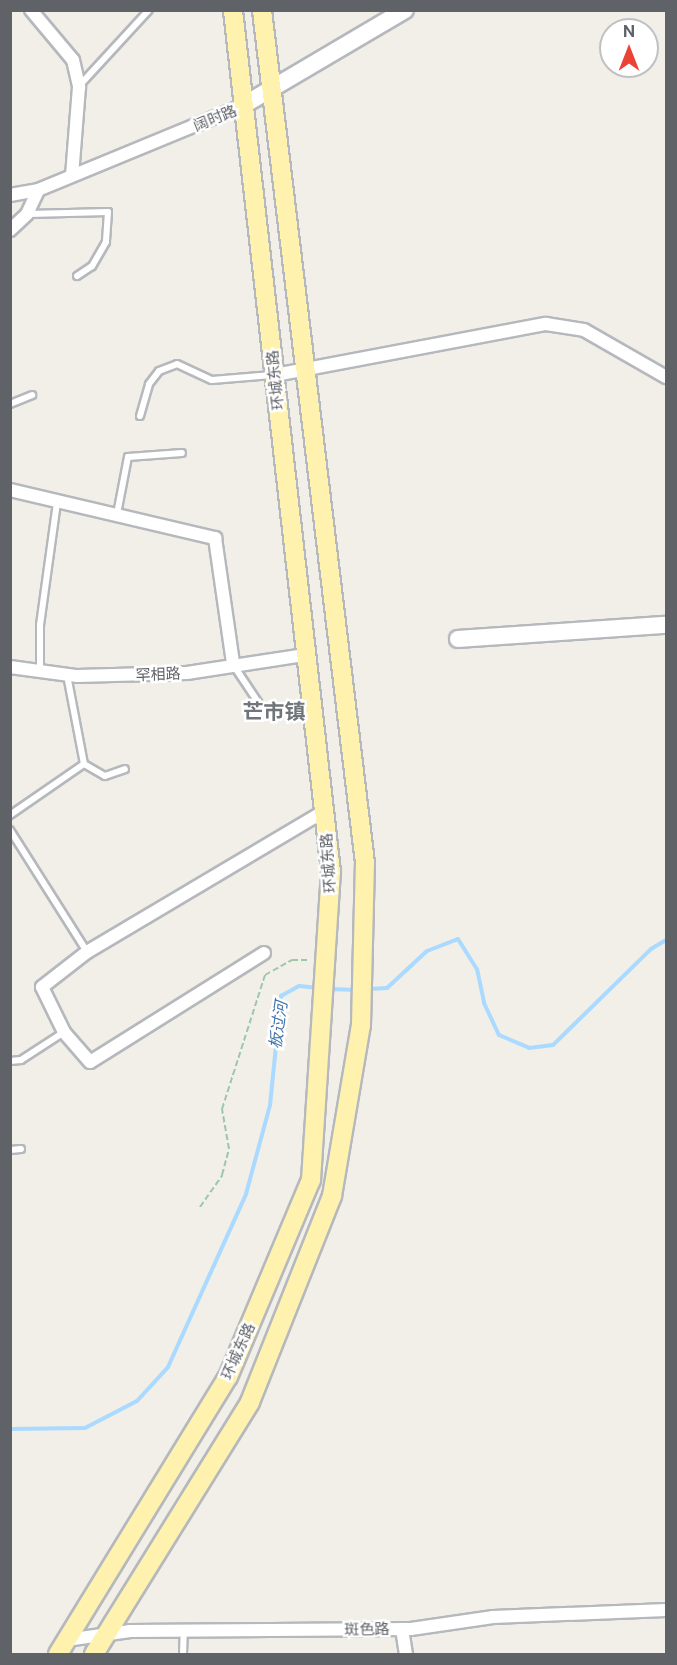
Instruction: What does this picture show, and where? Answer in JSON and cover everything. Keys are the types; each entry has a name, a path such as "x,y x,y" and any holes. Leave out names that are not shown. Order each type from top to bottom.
{"main road":[{"name":"环城东路","path":"62,1647 228,1377 311,1180 325,1024 331,872 304,656 275,375 232,10"},
{"name":"环城东路","path":"93,1654 250,1402 332,1196 361,1025 365,966 364,864 308,372 262,10"}],"street":[{"path":"31,10 73,60 78,87 72,176"},
{"name":"阔时路","path":"10,195 38,190 242,106 271,85 405,10"},
{"path":"10,230 27,214 38,190"},
{"path":"275,375 308,372 546,324 584,330 666,377"},
{"path":"10,490 215,538 233,663"},
{"path":"459,639 666,625"},
{"name":"罕相路","path":"10,667 67,675 187,673 233,663 304,656"},
{"path":"264,953 90,1062 64,1032 42,987 87,952 323,812"},
{"name":"斑色路","path":"62,1647 105,1637 184,1631 402,1629 493,1617 666,1610"},
{"path":"402,1629 406,1654"}],"lane":[{"path":"78,87 149,10"},
{"path":"27,214 108,212 106,242 92,266 77,276"},
{"path":"140,416 149,384 159,371 177,364 212,380 275,375"},
{"path":"10,404 32,395"},
{"path":"117,514 128,457 182,453"},
{"path":"40,671 40,625 57,501"},
{"path":"233,663 260,705"},
{"path":"67,675 84,764 105,776 125,770"},
{"path":"10,815 84,764"},
{"path":"10,830 87,952"},
{"path":"10,1061 64,1032"},
{"path":"10,1150 21,1149"},
{"path":"183,1654 184,1631"}],"path":[{"path":"200,1207 222,1175 229,1149 222,1109 265,975 292,960 328,962"}],"waterway":[{"name":"板过河","path":"368,989 387,988 427,951 458,939 477,969 484,1003 499,1035 529,1048 553,1045 651,949 666,940"},
{"name":"板过河","path":"10,1429 85,1428 137,1401 168,1367 246,1194 270,1105 281,996 299,986 319,988"},
{"name":"板过河","path":"329,989 357,990"}],"district":[{"name":"芒市镇","path":"274,712"}]}
